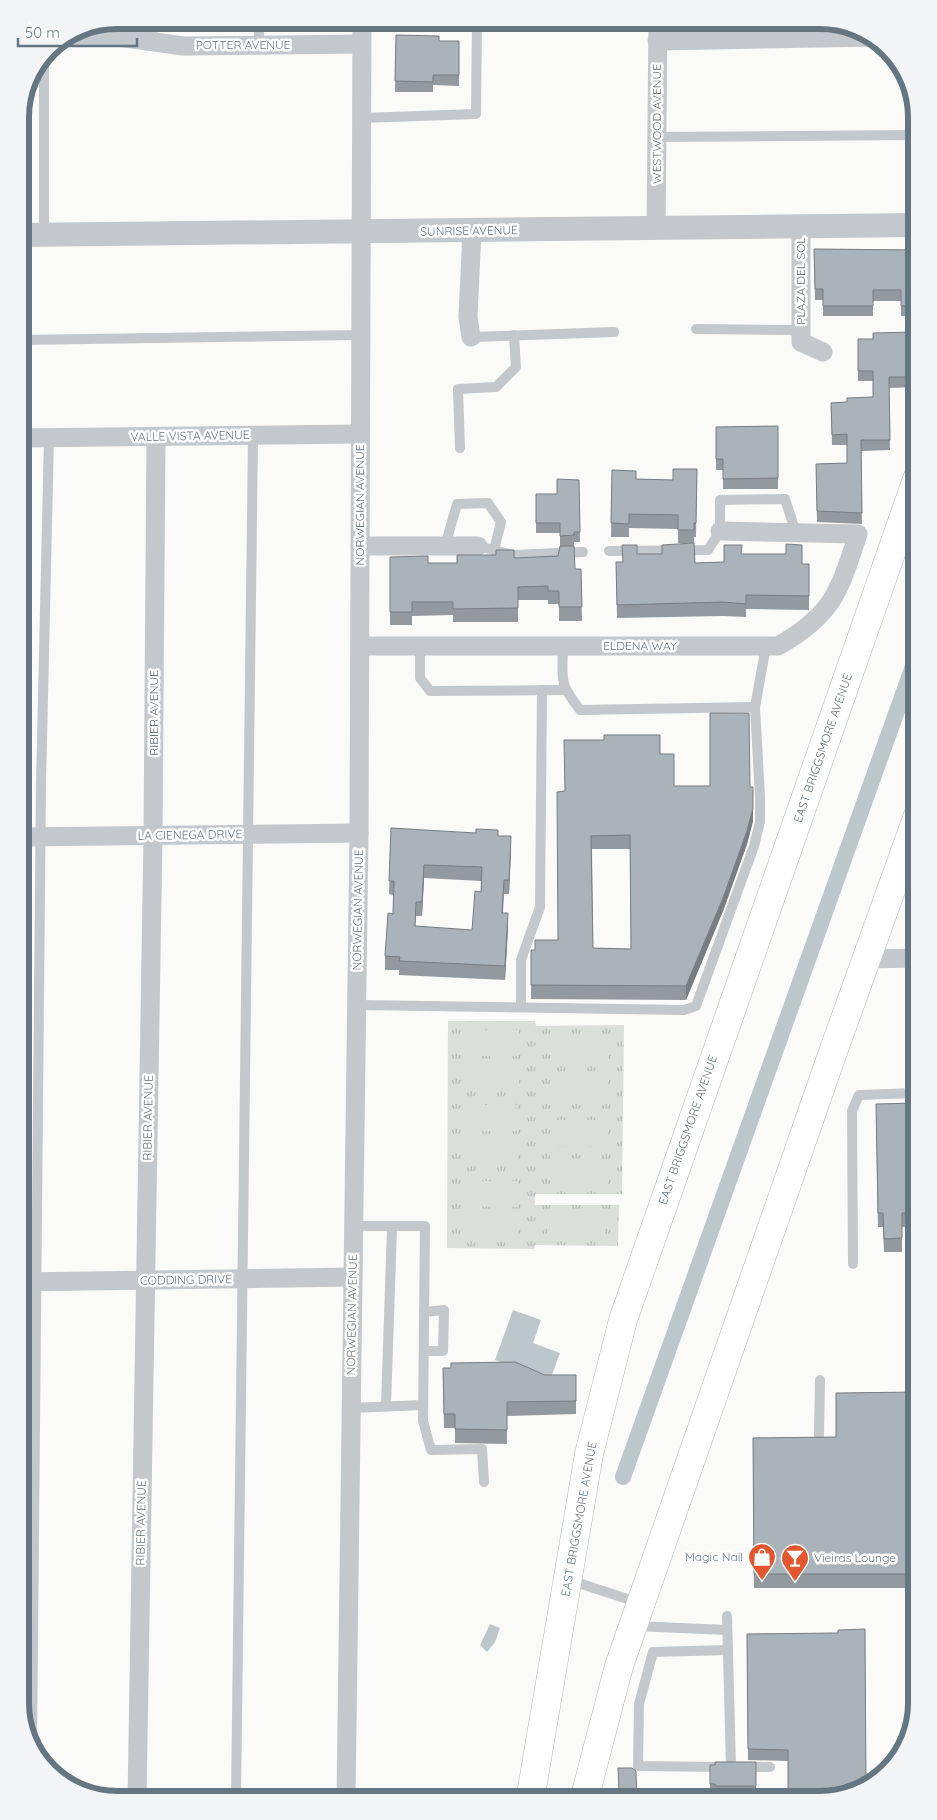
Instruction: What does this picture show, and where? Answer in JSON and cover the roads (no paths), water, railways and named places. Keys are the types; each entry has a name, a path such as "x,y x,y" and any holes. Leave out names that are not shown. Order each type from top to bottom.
{"main road":[{"name":"EAST BRIGGSMORE AVENUE","path":"532,1791 589,1454 626,1311 908,506"},
{"path":"586,1791 619,1666 866,959 908,851"}],"street":[{"path":"148,29 148,41"},
{"name":"NORWEGIAN AVENUE","path":"346,1791 359,833 362,29"},
{"name":"WESTWOOD AVENUE","path":"656,228 658,29"},
{"name":"POTTER AVENUE","path":"80,37 112,36 183,46 361,44"},
{"path":"657,41 858,37"},
{"name":"SUNRISE AVENUE","path":"29,235 908,225"},
{"name":"PLAZA DEL SOL","path":"802,226 802,342 823,352"},
{"path":"471,337 468,317 472,231"},
{"name":"VALLE VISTA AVENUE","path":"29,438 360,434"},
{"name":"RIBIER AVENUE","path":"138,1791 153,836 156,437"},
{"path":"720,531 796,533"},
{"name":"ELDENA WAY","path":"360,646 778,646 804,632 837,593 858,534 796,533"},
{"path":"360,546 486,548"},
{"name":"LA CIENEGA DRIVE","path":"29,837 359,833"},
{"path":"866,959 908,958"},
{"name":"CODDING DRIVE","path":"29,1282 353,1278"}],"lane":[{"path":"260,29 260,45"},
{"path":"361,118 476,114 477,29"},
{"path":"44,68 44,236"},
{"path":"657,137 908,135"},
{"path":"696,329 802,330"},
{"path":"471,337 614,332"},
{"path":"29,340 360,335"},
{"path":"460,448 458,389 496,387 516,367 514,335"},
{"path":"236,1791 253,436"},
{"path":"32,1726 29,1282 49,438"},
{"path":"609,550 708,550 720,531 720,500 785,498 796,533"},
{"path":"445,546 457,504 488,503 501,522 486,548 512,555 584,552"},
{"path":"420,646 420,678 430,691 565,690"},
{"path":"563,646 562,676 565,690 580,710 755,707"},
{"path":"356,1005 684,1010 696,1006 754,846 760,822 755,707 766,646"},
{"path":"522,1007 521,960 540,907 542,690"},
{"path":"853,1264 852,1111 859,1095 908,1093"},
{"path":"353,1226 392,1228 425,1226 423,1421 431,1450 482,1450 484,1482"},
{"path":"386,1406 392,1228"},
{"path":"424,1312 444,1310 443,1351 424,1351"},
{"path":"819,1435 820,1380"},
{"path":"351,1408 422,1405"},
{"path":"568,1579 637,1615 727,1630"},
{"path":"727,1616 731,1767"},
{"path":"728,1650 653,1652 639,1704 638,1766 770,1767"}],"waterway":[{"path":"623,1477 908,680"}],"place":[{"name":"Magic Nail","path":"762,1581"},
{"name":"Vieiras Lounge","path":"795,1582"}]}
